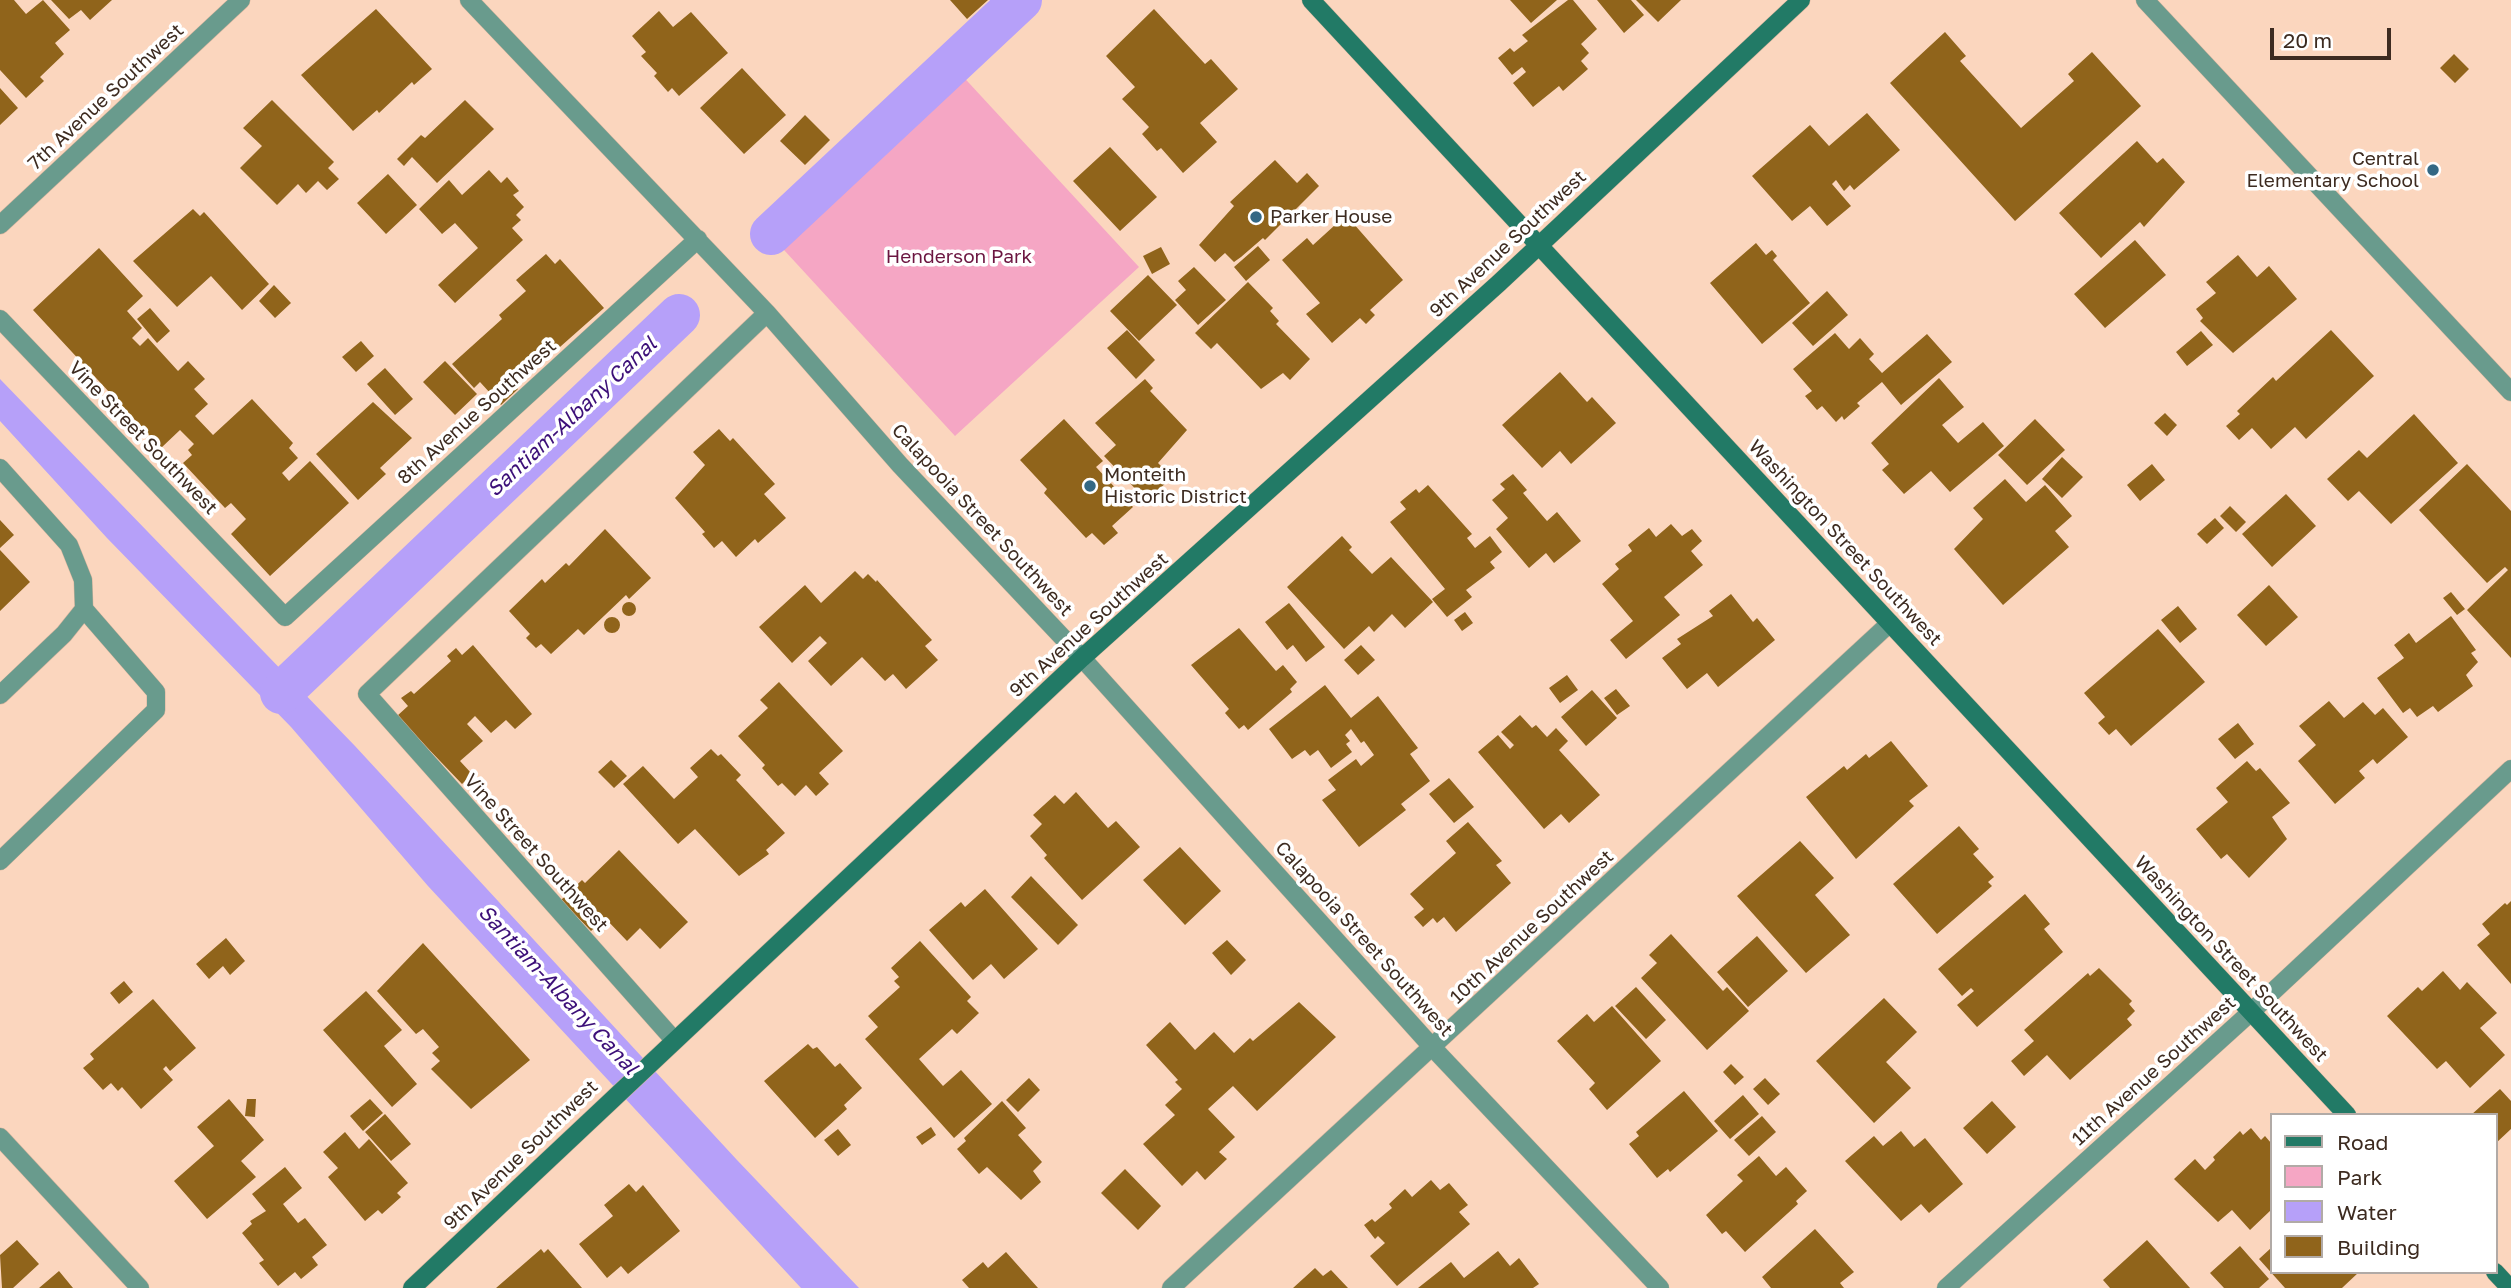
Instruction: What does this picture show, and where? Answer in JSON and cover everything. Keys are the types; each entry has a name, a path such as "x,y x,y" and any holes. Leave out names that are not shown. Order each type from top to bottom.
{"street":[{"name":"7th Avenue Southwest","path":"0,225 241,0"},
{"name":"Calapooia Street Southwest","path":"469,0 767,313 900,466 1082,658 1433,1048 1660,1288"},
{"name":"Washington Street Southwest","path":"1311,0 2345,1113"},
{"name":"9th Avenue Southwest","path":"412,1288 1082,658 1539,246 1801,0"},
{"path":"2146,0 2511,392"},
{"name":"8th Avenue Southwest","path":"285,617 698,239"},
{"name":"Vine Street Southwest","path":"674,1040 367,694 767,313"},
{"name":"Vine Street Southwest","path":"0,319 285,617"},
{"path":"0,468 69,545 82,580 84,608 156,692 156,710 0,861"},
{"path":"0,695 64,634 84,608"},
{"name":"10th Avenue Southwest","path":"1171,1288 1890,623"},
{"name":"11th Avenue Southwest","path":"1946,1288 2251,1012 2511,769"},
{"path":"0,1137 140,1288"},
{"path":"2497,1274 2510,1288"}],"green space":[{"name":"Henderson Park","path":"957,70 1139,267 955,436 773,238"}],"water":[{"path":"0,379 355,746 737,1160 859,1288 801,1288 428,886 291,727 107,538 0,421"}],"building":[{"path":"0,0 14,0 26,14 43,0 70,30 55,43 64,54 40,77 44,81 26,98 0,70"},
{"path":"51,0 112,0 90,20 81,10 69,19"},
{"path":"950,0 988,0 967,19"},
{"path":"1510,0 1557,0 1531,23"},
{"path":"1568,0 1573,0 1597,29 1581,44 1589,53 1581,61 1588,69 1563,91 1559,86 1533,107 1513,83 1526,72 1522,67 1512,75 1498,58 1510,48 1514,52 1528,41 1522,35"},
{"path":"1597,0 1631,0 1644,15 1624,33"},
{"path":"1636,0 1681,0 1658,22"},
{"path":"376,9 432,69 414,85 412,82 379,113 377,110 353,131 301,75"},
{"path":"1154,9 1205,64 1211,59 1238,89 1200,123 1217,142 1183,173 1161,148 1157,151 1142,134 1149,127 1122,99 1135,87 1106,56"},
{"path":"659,11 673,27 691,12 728,53 679,96 672,88 668,92 654,76 657,73 641,56 646,52 632,36"},
{"path":"1945,32 1966,56 1960,61 2021,128 2074,81 2068,74 2092,52 2141,106 2015,221 1890,83"},
{"path":"2454,54 2469,69 2455,83 2440,68"},
{"path":"742,68 786,115 744,154 700,108"},
{"path":"0,88 18,108 0,125"},
{"path":"272,100 334,162 328,168 339,179 327,190 318,181 306,193 298,184 277,205 240,168 262,146 243,128"},
{"path":"465,100 494,129 437,183 412,157 404,166 397,159 421,135 425,138"},
{"path":"1867,113 1900,150 1854,190 1850,185 1844,191 1836,180 1832,184 1851,206 1827,226 1810,206 1792,221 1752,176 1810,125 1829,146"},
{"path":"805,115 830,140 805,165 780,141"},
{"path":"2137,141 2157,163 2163,158 2185,182 2144,227 2140,222 2101,258 2059,213"},
{"path":"1110,147 1157,197 1120,231 1073,181"},
{"name":"Parker House","path":"1275,160 1297,183 1307,173 1319,186 1265,240 1263,238 1234,262 1225,253 1215,262 1199,245 1234,206 1230,202"},
{"path":"489,170 501,183 507,177 519,191 513,195 524,207 516,215 521,220 512,228 523,240 455,303 438,285 478,248 455,223 442,234 419,209 449,180 462,195"},
{"path":"388,174 417,205 386,234 357,203"},
{"path":"193,209 200,216 204,212 269,284 242,310 211,276 177,307 133,261"},
{"path":"1346,215 1403,280 1370,310 1375,315 1366,324 1360,318 1332,343 1306,314 1320,303 1282,260 1307,238 1313,245"},
{"path":"2135,240 2166,275 2105,328 2074,294"},
{"path":"1756,243 1766,255 1772,250 1777,256 1773,260 1810,303 1762,344 1710,283"},
{"path":"1258,246 1270,260 1246,281 1234,267"},
{"path":"1161,247 1170,264 1152,274 1143,256"},
{"path":"99,248 143,296 127,311 142,328 132,338 140,346 148,338 178,371 188,361 205,379 194,389 208,404 195,416 213,435 252,399 293,443 289,448 298,458 282,473 289,481 310,461 349,503 270,576 231,534 246,519 231,503 225,508 183,463 192,455 188,450 194,444 180,430 161,448 33,310"},
{"path":"546,254 555,264 560,259 604,308 543,362 534,352 507,377 518,389 501,405 480,382 474,388 452,364 502,319 499,315 526,291 516,280"},
{"path":"2238,255 2257,277 2269,266 2297,299 2233,353 2200,321 2203,318 2196,309 2216,293 2206,282"},
{"path":"1194,267 1226,300 1198,325 1175,300 1186,290 1178,281"},
{"path":"1148,275 1177,305 1139,341 1110,311"},
{"path":"1248,282 1273,308 1270,311 1279,321 1276,324 1310,359 1290,380 1283,373 1261,389 1217,343 1211,349 1195,333"},
{"path":"274,285 291,303 275,318 259,301"},
{"path":"1827,291 1848,315 1813,346 1792,323"},
{"path":"150,308 170,331 157,343 137,319"},
{"path":"1127,330 1155,360 1136,379 1107,348"},
{"path":"2331,330 2374,376 2306,439 2295,427 2271,449 2252,428 2239,440 2226,426 2240,414 2237,411 2273,377 2276,381"},
{"path":"2201,331 2213,345 2187,366 2176,352"},
{"path":"1835,333 1849,349 1860,338 1874,354 1869,359 1882,373 1927,334 1952,362 1901,405 1882,382 1857,403 1860,406 1844,420 1842,416 1836,422 1822,406 1817,410 1805,396 1812,391 1793,369"},
{"path":"361,341 374,356 356,372 342,357"},
{"path":"445,361 477,394 455,415 423,382"},
{"path":"385,368 413,399 395,415 367,384"},
{"path":"1560,372 1587,402 1592,397 1616,423 1571,464 1560,451 1542,468 1502,425"},
{"path":"1939,378 1964,407 1942,425 1958,443 1983,422 2004,446 1950,492 1931,471 1904,494 1882,470 1889,464 1871,443"},
{"path":"1145,379 1153,388 1150,391 1187,430 1158,463 1172,477 1147,501 1104,456 1116,445 1095,423"},
{"path":"373,402 412,438 380,468 386,474 358,500 316,454"},
{"path":"2165,413 2177,425 2167,436 2154,423"},
{"path":"2414,414 2458,463 2391,524 2359,491 2348,501 2327,479 2359,450 2367,458"},
{"path":"1064,419 1103,461 1096,467 1133,507 1112,526 1118,533 1104,545 1092,533 1086,538 1044,493 1047,489 1020,460"},
{"path":"2035,419 2065,450 2027,485 1998,455"},
{"path":"719,429 730,441 733,438 775,484 764,494 786,518 758,543 755,539 736,557 722,541 714,548 702,534 705,532 675,498 705,465 693,452"},
{"path":"2062,457 2083,477 2062,498 2042,479"},
{"path":"2152,464 2165,480 2140,501 2127,485"},
{"path":"2467,464 2511,511 2511,658 2467,610 2508,570 2505,567 2487,583 2419,510"},
{"path":"1513,474 1527,490 1523,493 1547,521 1557,512 1581,541 1554,563 1546,553 1529,568 1496,529 1508,518 1492,500 1505,489 1500,484"},
{"path":"2005,479 2026,502 2045,485 2072,516 2055,531 2069,547 2003,605 1954,549 1983,519 1973,508"},
{"path":"1428,485 1472,534 1467,538 1475,548 1490,536 1502,552 1490,562 1495,568 1466,590 1472,597 1447,617 1432,599 1445,589 1390,522 1406,509 1400,502 1416,489 1419,493"},
{"path":"2286,494 2316,526 2272,567 2242,534"},
{"path":"2230,506 2246,522 2236,532 2220,516"},
{"path":"2215,518 2224,528 2207,544 2197,534"},
{"path":"0,520 14,535 0,548"},
{"path":"1671,524 1682,536 1692,529 1702,541 1691,551 1703,565 1664,597 1680,615 1626,659 1610,640 1633,621 1602,584 1619,569 1615,564 1632,551 1628,545 1649,528 1656,537"},
{"path":"605,529 651,578 629,599 626,595 584,635 578,629 551,654 541,644 536,648 526,638 530,634 509,611 542,579 545,583 566,563 569,566"},
{"path":"1342,536 1352,547 1349,550 1372,574 1391,557 1433,602 1405,628 1392,614 1374,632 1369,626 1344,649 1287,587"},
{"path":"0,550 30,582 0,611"},
{"path":"855,571 863,579 868,574 876,582 877,580 932,640 925,646 938,660 906,689 893,674 885,681 862,657 831,686 808,661 827,643 820,636 792,663 759,627 805,585 821,603"},
{"path":"2269,585 2298,617 2266,646 2237,615"},
{"path":"2451,592 2465,609 2457,615 2443,598"},
{"path":"1731,594 1753,622 1757,618 1775,640 1718,687 1707,673 1687,689 1662,658 1681,644 1677,639 1713,616 1709,611"},
{"path":"626,602 632,602 636,609 632,616 626,616 622,612 622,606"},
{"path":"1289,603 1325,647 1306,662 1293,645 1287,650 1265,622"},
{"path":"2178,606 2197,629 2180,643 2161,620"},
{"path":"1465,612 1473,623 1462,631 1454,620"},
{"path":"2451,616 2476,650 2471,653 2478,662 2466,675 2473,686 2438,712 2433,706 2417,717 2410,708 2403,713 2377,678 2404,658 2394,645 2409,633 2416,643"},
{"path":"612,617 618,619 618,631 612,633 606,631 604,625 606,619"},
{"path":"1239,628 1276,671 1283,665 1297,682 1290,689 1292,692 1248,730 1244,725 1239,729 1225,713 1229,709 1191,665"},
{"path":"2158,629 2205,682 2131,746 2116,729 2109,735 2098,723 2105,717 2084,693"},
{"path":"473,645 532,714 515,729 506,720 491,733 475,716 467,724 483,741 460,761 472,774 462,784 397,716 408,706 401,698 411,691 414,694 451,661 447,656 456,648 462,655"},
{"path":"1361,645 1375,660 1358,675 1344,660"},
{"path":"1567,675 1578,690 1560,703 1549,688"},
{"path":"779,682 843,751 819,773 829,784 816,796 806,785 795,796 782,783 778,786 762,768 765,765 738,736 768,708 760,700"},
{"path":"1325,685 1351,718 1378,696 1418,748 1410,754 1430,781 1401,804 1406,810 1359,847 1322,800 1336,790 1328,780 1356,759 1361,766 1374,755 1364,741 1361,743 1351,729 1345,735 1350,741 1346,744 1352,752 1331,768 1318,750 1310,756 1305,750 1292,759 1269,729"},
{"path":"1616,689 1630,706 1617,715 1604,698"},
{"path":"1592,690 1617,718 1586,746 1561,717"},
{"path":"2329,701 2344,718 2363,702 2375,715 2383,708 2408,737 2377,764 2373,759 2359,771 2365,778 2335,804 2298,761 2316,745 2299,726"},
{"path":"1520,715 1532,728 1536,725 1547,737 1556,728 1568,741 1559,750 1600,795 1569,823 1561,814 1544,829 1478,752 1498,735 1510,749 1514,745 1501,732"},
{"path":"2238,723 2254,744 2235,759 2218,739"},
{"path":"1891,741 1928,786 1909,801 1914,806 1856,859 1806,797 1844,766 1847,770 1866,754 1869,758"},
{"path":"711,749 718,756 721,754 741,775 736,780 785,833 766,850 769,854 739,876 695,829 678,844 623,784 643,766 674,799 698,777 690,768"},
{"path":"611,760 627,776 614,788 598,772"},
{"path":"2247,761 2256,771 2260,768 2290,803 2272,817 2287,839 2249,878 2227,854 2221,859 2196,829 2228,802 2216,788"},
{"path":"1449,778 1474,807 1454,823 1429,794"},
{"path":"1076,792 1108,828 1116,821 1140,847 1082,900 1044,858 1047,855 1030,836 1042,824 1033,815 1055,795 1064,804"},
{"path":"1468,822 1502,861 1496,865 1511,883 1456,932 1444,917 1437,923 1433,918 1423,927 1414,917 1424,909 1410,894 1456,853 1446,841"},
{"path":"1959,826 1979,849 1973,854 1994,877 1988,882 1992,886 1937,934 1893,884"},
{"path":"1800,841 1834,878 1815,895 1850,935 1806,973 1737,896"},
{"path":"1180,847 1221,891 1185,925 1143,880"},
{"path":"619,850 688,922 660,949 640,928 627,941 605,918 591,931 561,900 582,880 585,883"},
{"path":"1031,876 1078,925 1058,945 1011,897"},
{"path":"985,889 1038,949 1004,979 991,964 973,980 929,930 961,902 965,907"},
{"path":"2025,894 2050,924 2044,929 2063,952 1977,1027 1957,1005 1974,991 1971,988 1962,996 1938,969"},
{"path":"2511,901 2511,984 2477,945 2490,934 2482,924 2505,903 2507,905"},
{"path":"1671,934 1723,991 1727,987 1749,1011 1707,1050 1641,978 1657,963 1649,955"},
{"path":"1757,936 1788,971 1748,1007 1717,972"},
{"path":"226,938 245,961 230,975 223,966 209,979 196,964"},
{"path":"1227,940 1246,960 1231,975 1212,953"},
{"path":"920,941 971,997 967,1001 979,1013 957,1034 952,1029 919,1059 943,1086 961,1070 992,1104 954,1138 865,1039 878,1027 868,1016 900,987 894,981 899,977 891,968"},
{"path":"423,943 530,1060 471,1109 431,1069 440,1061 432,1053 439,1047 423,1029 416,1034 377,991"},
{"path":"2099,968 2132,1001 2129,1004 2135,1011 2127,1019 2132,1025 2070,1080 2047,1055 2024,1076 2011,1061 2034,1041 2024,1030 2088,973 2090,976"},
{"path":"2443,971 2460,990 2467,982 2497,1013 2480,1028 2505,1055 2470,1088 2446,1061 2437,1069 2387,1016 2418,987 2422,991"},
{"path":"124,981 133,992 119,1004 110,993"},
{"path":"1636,987 1666,1020 1646,1039 1615,1006"},
{"path":"366,991 402,1030 384,1046 417,1084 392,1107 323,1030"},
{"path":"1884,998 1917,1032 1886,1062 1911,1088 1874,1123 1816,1061"},
{"path":"153,999 196,1048 170,1071 166,1066 163,1069 173,1080 141,1109 122,1087 118,1091 111,1083 103,1090 83,1068 94,1059 90,1054"},
{"path":"1299,1002 1336,1037 1257,1111 1233,1086 1208,1109 1235,1137 1219,1152 1227,1159 1205,1180 1197,1171 1182,1186 1143,1144 1175,1115 1165,1105 1182,1089 1175,1082 1178,1080 1146,1045 1170,1022 1195,1050 1214,1032 1234,1053 1250,1038 1253,1041"},
{"path":"1612,1006 1661,1061 1607,1110 1589,1089 1595,1083 1557,1041 1587,1014 1594,1022"},
{"path":"808,1044 813,1049 817,1047 835,1067 840,1063 862,1088 844,1105 847,1109 815,1138 764,1081"},
{"path":"1731,1064 1744,1077 1735,1085 1723,1072"},
{"path":"1029,1078 1040,1090 1018,1112 1006,1100"},
{"path":"1765,1078 1780,1094 1768,1105 1753,1089"},
{"path":"2500,1089 2511,1101 2511,1129 2497,1142 2497,1113 2473,1113"},
{"path":"1684,1091 1718,1131 1670,1172 1668,1169 1657,1178 1629,1144 1639,1136 1636,1132"},
{"path":"1743,1095 1759,1114 1730,1139 1714,1121"},
{"path":"229,1099 264,1140 241,1161 256,1177 207,1219 174,1181 214,1146 197,1127"},
{"path":"247,1099 256,1099 255,1117 245,1116"},
{"path":"370,1099 383,1113 363,1131 350,1116"},
{"path":"1002,1101 1026,1128 1018,1135 1042,1162 1033,1171 1041,1182 1021,1200 987,1167 979,1174 957,1149 966,1141 964,1138"},
{"path":"1992,1101 2016,1127 1987,1154 1963,1128"},
{"path":"385,1114 411,1144 391,1161 365,1132"},
{"path":"1762,1116 1776,1132 1749,1156 1734,1140"},
{"path":"931,1127 936,1135 922,1145 916,1137"},
{"path":"2251,1128 2261,1140 2265,1136 2270,1142 2270,1211 2250,1230 2232,1210 2218,1222 2174,1179 2195,1159 2205,1170 2215,1160 2213,1157 2240,1131 2243,1135"},
{"path":"838,1129 851,1145 838,1156 824,1140"},
{"path":"1901,1131 1914,1147 1925,1138 1963,1184 1929,1213 1921,1204 1901,1221 1845,1161 1874,1136 1883,1146"},
{"path":"345,1132 359,1149 369,1139 408,1183 397,1193 401,1197 382,1214 378,1210 365,1221 328,1177 338,1168 323,1152"},
{"path":"1759,1156 1776,1176 1786,1167 1807,1191 1796,1201 1798,1204 1745,1252 1726,1231 1722,1234 1706,1215 1743,1181 1737,1175"},
{"path":"285,1167 302,1188 283,1204 298,1223 305,1218 327,1245 312,1257 318,1265 301,1279 295,1272 278,1286 259,1263 264,1260 242,1233 252,1224 250,1221 266,1211 252,1194"},
{"path":"1125,1169 1161,1206 1138,1230 1101,1193"},
{"path":"1431,1180 1440,1190 1449,1183 1468,1205 1459,1212 1470,1224 1397,1286 1370,1256 1385,1243 1378,1236 1375,1239 1364,1225 1372,1219 1375,1222 1392,1208 1389,1204 1405,1189 1412,1197"},
{"path":"629,1184 636,1192 643,1185 680,1231 628,1274 621,1266 607,1278 579,1244 613,1216 604,1205"},
{"path":"1815,1229 1854,1272 1840,1283 1844,1288 1771,1288 1762,1277"},
{"path":"17,1240 39,1264 13,1288 2,1288 0,1255"},
{"path":"2147,1240 2190,1288 2110,1288 2103,1280"},
{"path":"2240,1246 2269,1279 2259,1288 2224,1288 2210,1273"},
{"path":"541,1249 544,1253 548,1249 582,1288 496,1288"},
{"path":"2270,1249 2270,1271 2259,1259"},
{"path":"1498,1251 1510,1266 1519,1258 1539,1284 1533,1288 1418,1288 1451,1262 1464,1278"},
{"path":"1006,1252 1038,1288 969,1288 962,1280 983,1262 988,1268"},
{"path":"1315,1268 1323,1276 1331,1270 1348,1288 1293,1288"},
{"path":"59,1271 73,1288 39,1288"},
{"path":"2272,1274 2357,1274 2342,1288 2285,1288"}],"waterway":[{"name":"Santiam-Albany Canal","path":"771,234 1021,0"},
{"name":"Santiam-Albany Canal","path":"281,693 679,315"}],"place":[{"name":"Central Elementary School","path":"2433,170"},
{"name":"Parker House","path":"1256,217"},
{"name":"Monteith Historic District","path":"1090,486"}]}
